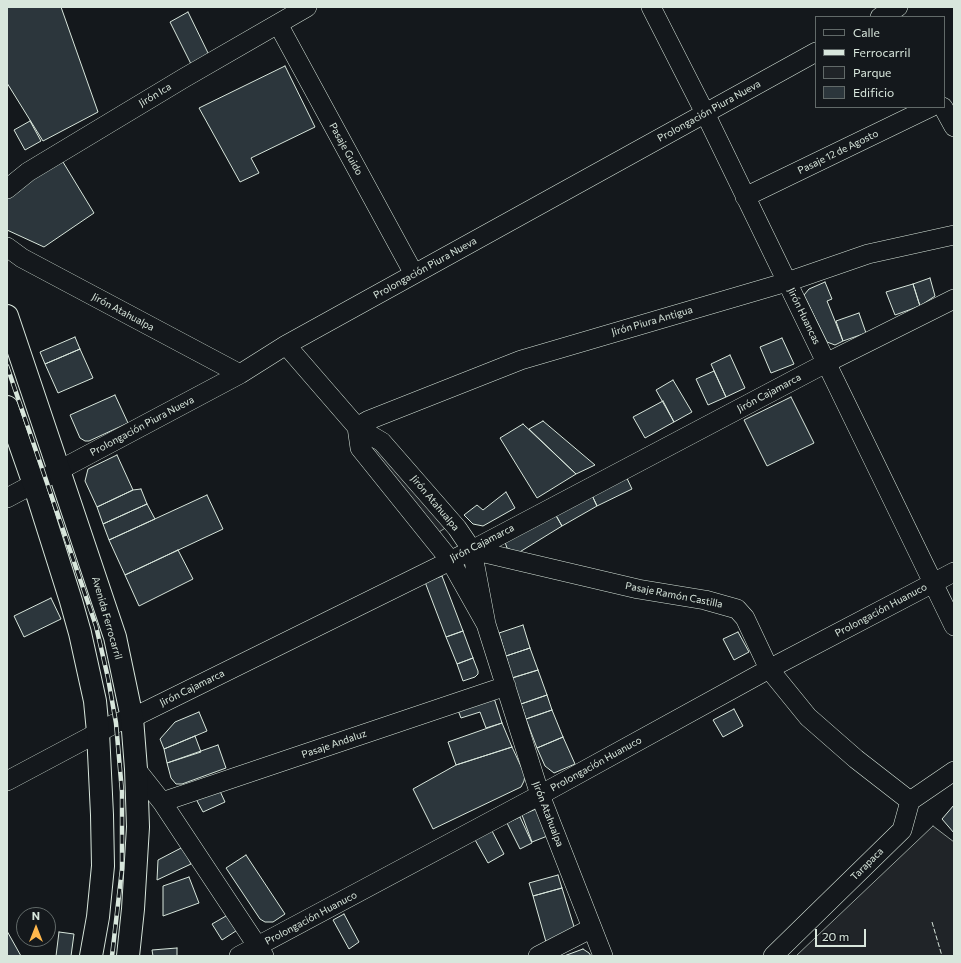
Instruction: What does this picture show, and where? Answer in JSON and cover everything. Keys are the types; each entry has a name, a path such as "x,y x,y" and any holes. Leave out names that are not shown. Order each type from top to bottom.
{"main road":[{"name":"Avenida Ferrocarril","path":"7,316 115,637 132,718 138,827 134,909 128,956"},
{"path":"7,407 34,484 71,601 80,634 94,701 98,732 103,866 98,917 91,956"}],"street":[{"name":"Jirón Ica","path":"7,189 28,172 307,7"},
{"name":"Jirón Huancas","path":"651,7 746,196 954,626"},
{"name":"Pasaje Guido","path":"278,24 414,274"},
{"name":"Prolongación Piura Nueva","path":"7,498 240,374 286,345 815,53"},
{"name":"Pasaje 12 de Agosto","path":"746,196 929,108"},
{"path":"944,108 954,127"},
{"name":"Jirón Piura Antigua","path":"357,427 369,420 521,360 787,282 868,254 954,235"},
{"name":"Jirón Atahualpa","path":"7,247 22,258 240,374"},
{"name":"Jirón Cajamarca","path":"7,781 116,722 132,718 472,550 826,363 954,299"},
{"name":"Jirón Atahualpa","path":"286,345 357,427 382,442 457,528 472,550 486,624 540,795 603,956"},
{"name":"Jirón Atahualpa","path":"357,427 360,448 450,560 486,624"},
{"name":"Pasaje Ramón Castilla","path":"472,550 638,588 705,600 737,609 745,618 769,669 808,717 856,759 910,801"},
{"name":"Prolongación Huanuco","path":"239,956 261,951 769,669 954,572"},
{"name":"Pasaje Andaluz","path":"162,802 506,686"},
{"path":"136,769 162,802 261,951"},
{"path":"910,801 954,772"},
{"name":"Tarapaca","path":"773,956 902,830 910,801"},
{"path":"538,956 592,928"}],"green space":[{"path":"367,435 447,527 434,535 372,456"},
{"path":"933,826 954,842 954,956 796,956"}],"building":[{"path":"7,7 61,7 98,112 43,141 7,83"},
{"path":"188,12 209,55 191,64 170,22"},
{"path":"285,66 315,127 251,158 259,173 240,182 199,108"},
{"path":"30,121 41,141 25,150 14,130"},
{"path":"63,162 94,213 44,247 7,230 7,198 34,176"},
{"path":"930,278 935,296 920,306 913,284"},
{"path":"825,282 832,299 827,301 843,341 835,345 827,342 804,295 809,289"},
{"path":"913,284 920,306 895,315 886,292"},
{"path":"859,313 866,333 843,341 836,321"},
{"path":"75,337 80,349 45,364 40,352"},
{"path":"782,338 794,364 771,373 760,347"},
{"path":"80,349 93,378 58,393 45,364"},
{"path":"730,355 745,388 726,397 711,364"},
{"path":"714,371 726,397 708,405 696,379"},
{"path":"673,380 692,412 674,422 656,390"},
{"path":"115,395 128,423 89,441 85,441 80,438 70,415"},
{"path":"791,397 814,443 767,466 744,420"},
{"path":"663,401 674,422 645,438 633,417"},
{"path":"543,421 595,465 576,474 529,429"},
{"path":"523,424 576,474 537,498 500,438"},
{"path":"117,455 133,490 97,507 85,481 88,469"},
{"path":"625,474 632,489 597,506 590,491"},
{"path":"141,489 147,504 103,524 97,507 133,490"},
{"path":"590,491 597,506 562,526 554,512"},
{"path":"506,492 515,508 483,526 473,524 464,515 477,505 483,510"},
{"path":"207,495 223,529 125,575 109,540"},
{"path":"147,504 155,519 109,540 103,524"},
{"path":"554,512 562,526 518,553 507,548 505,542"},
{"path":"178,550 193,579 139,606 125,575"},
{"path":"442,576 463,631 446,637 425,582"},
{"path":"51,598 61,619 24,637 14,616"},
{"path":"523,625 530,648 506,656 499,633"},
{"path":"463,631 473,658 457,664 446,637"},
{"path":"738,632 749,652 734,660 723,639"},
{"path":"530,648 538,670 512,678 506,656"},
{"path":"473,658 478,674 475,677 463,681 457,664"},
{"path":"538,670 547,695 521,704 512,678"},
{"path":"547,695 552,710 526,719 521,704"},
{"path":"494,698 502,723 486,728 480,712 461,718 456,705"},
{"path":"734,709 743,726 723,737 713,720"},
{"path":"552,710 563,737 537,748 526,719"},
{"path":"199,712 207,731 164,749 160,739 175,722"},
{"path":"502,723 512,747 456,765 448,742"},
{"path":"195,736 201,752 167,763 164,749"},
{"path":"563,737 575,764 554,773 545,766 537,748"},
{"path":"218,745 226,768 182,784 176,784 171,778 167,763"},
{"path":"512,747 525,775 521,787 433,829 413,789 456,765"},
{"path":"219,789 225,802 203,812 196,799"},
{"path":"954,805 954,833 942,819"},
{"path":"536,809 550,835 532,842 522,815"},
{"path":"520,817 532,843 520,849 507,823"},
{"path":"491,829 504,854 488,863 474,838"},
{"path":"183,847 191,864 157,880 158,860"},
{"path":"246,855 285,914 273,922 265,922 260,919 226,868"},
{"path":"558,875 562,888 533,896 529,883"},
{"path":"189,877 199,903 163,916 163,886"},
{"path":"562,888 576,933 546,942 533,896"},
{"path":"233,912 242,927 222,940 212,924"},
{"path":"344,914 359,942 349,949 333,920"},
{"path":"7,931 21,956 7,956"},
{"path":"59,932 74,934 71,956 56,956"},
{"path":"177,948 177,956 153,956 152,950"},
{"path":"583,949 591,956 564,956"}],"railway":[{"path":"7,366 96,626 108,678 116,723 122,792 122,869 112,956"}],"fence":[{"path":"932,922 942,956"}]}
